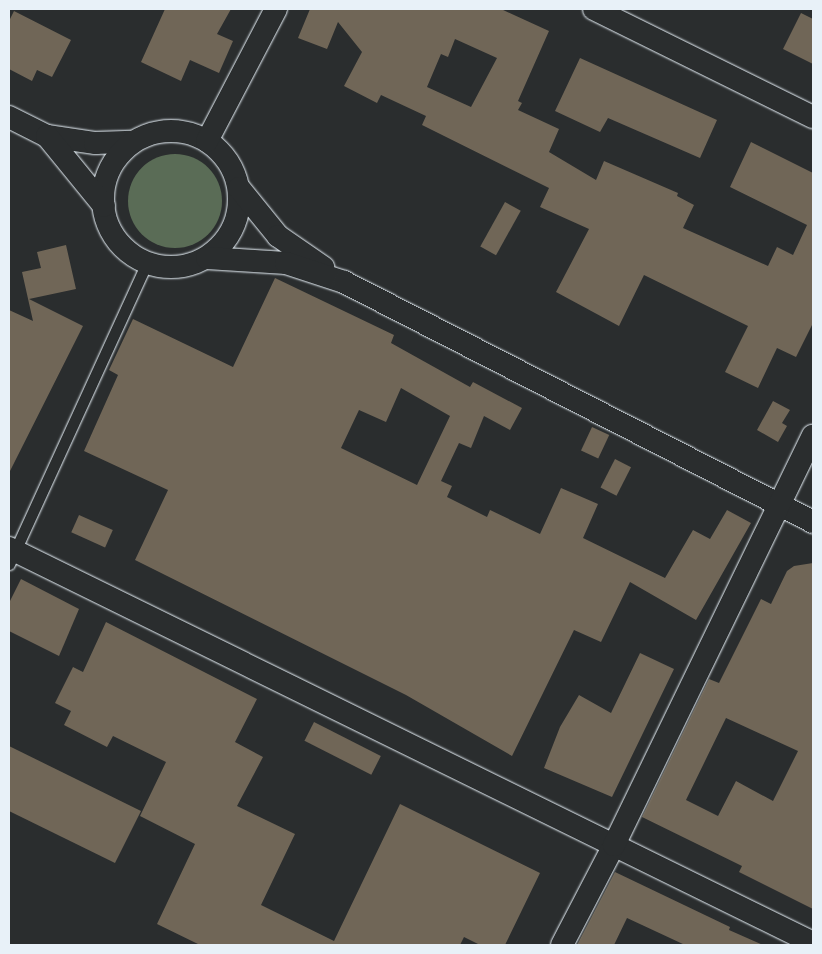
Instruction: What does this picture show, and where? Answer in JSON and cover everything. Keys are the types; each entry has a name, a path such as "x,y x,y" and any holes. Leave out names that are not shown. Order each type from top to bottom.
{"street":[{"path":"207,141 276,9"},
{"path":"594,9 813,117"},
{"path":"9,118 46,136 95,143 133,142 150,134 170,131 189,133 207,141 222,153 233,169 238,188 239,208 234,227 223,244 207,258 188,266 168,268 147,263 130,254 117,240 108,224 104,206 104,188 110,170 133,142"},
{"path":"46,136 104,206"},
{"path":"238,188 278,236 344,282 813,522"},
{"path":"207,258 286,262 344,282"},
{"path":"562,945 614,845 813,436"},
{"path":"11,554 813,943"}],"lane":[{"path":"11,554 147,263"}],"green space":[{"path":"175,154 193,158 208,168 218,183 222,201 218,219 208,234 193,244 175,248 157,244 142,234 132,219 128,201 132,183 142,168 157,158"}],"building":[{"path":"165,9 231,9 217,34 233,41 219,73 190,60 181,81 141,62"},
{"path":"310,9 501,9 549,31 518,101 522,103 518,110 559,129 549,152 596,180 604,161 678,193 677,196 694,205 683,228 768,266 777,247 793,255 807,225 730,187 751,142 813,173 813,323 796,357 777,348 758,388 725,372 748,326 644,275 619,326 556,292 589,229 540,207 549,188 422,125 426,116 381,95 377,103 344,86 362,52 338,22 327,49 298,38","holes":["455,39 497,58 471,107 427,87 441,54 448,57"]},
{"path":"14,11 71,40 52,77 37,70 32,81 9,69 9,21"},
{"path":"801,13 813,19 813,64 783,49"},
{"path":"580,58 717,120 700,158 608,118 600,132 555,111"},
{"path":"505,202 521,211 496,255 480,247"},
{"path":"66,245 76,289 29,299 83,326 9,473 9,310 33,321 22,272 41,268 37,252"},
{"path":"275,278 394,335 391,343 470,387 473,382 522,408 510,430 484,416 471,448 459,443 441,481 452,486 447,497 487,517 490,510 540,534 561,488 598,504 583,538 665,578 693,530 710,539 727,510 751,523 696,620 630,582 601,642 574,630 512,756 406,695 135,560 168,490 84,451 118,375 109,370 133,319 233,367","holes":["401,388 450,416 417,485 341,448 359,410 386,422"]},
{"path":"773,401 790,410 782,423 787,426 778,442 757,430"},
{"path":"592,427 609,435 598,459 581,451"},
{"path":"615,459 631,467 617,496 600,488"},
{"path":"79,515 113,530 105,547 71,532"},
{"path":"813,563 813,909 739,872 742,866 642,817 709,679 719,683 761,599 771,604 787,571 794,566","holes":["726,718 798,751 773,801 736,781 718,816 686,800"]},
{"path":"21,579 79,609 59,656 9,631 9,603"},
{"path":"106,622 257,699 235,742 263,757 237,806 295,834 261,905 334,941 400,804 540,873 505,945 480,945 464,937 460,945 200,945 157,924 195,844 140,816 166,762 113,736 107,747 64,725 71,711 55,703 73,667 83,672"},
{"path":"640,653 674,669 612,797 544,768 560,727 579,695 611,713"},
{"path":"314,722 381,756 371,775 304,741"},
{"path":"9,746 141,811 115,863 9,811"},
{"path":"615,872 730,927 729,930 763,945 685,945 627,918 614,945 577,945"}]}
